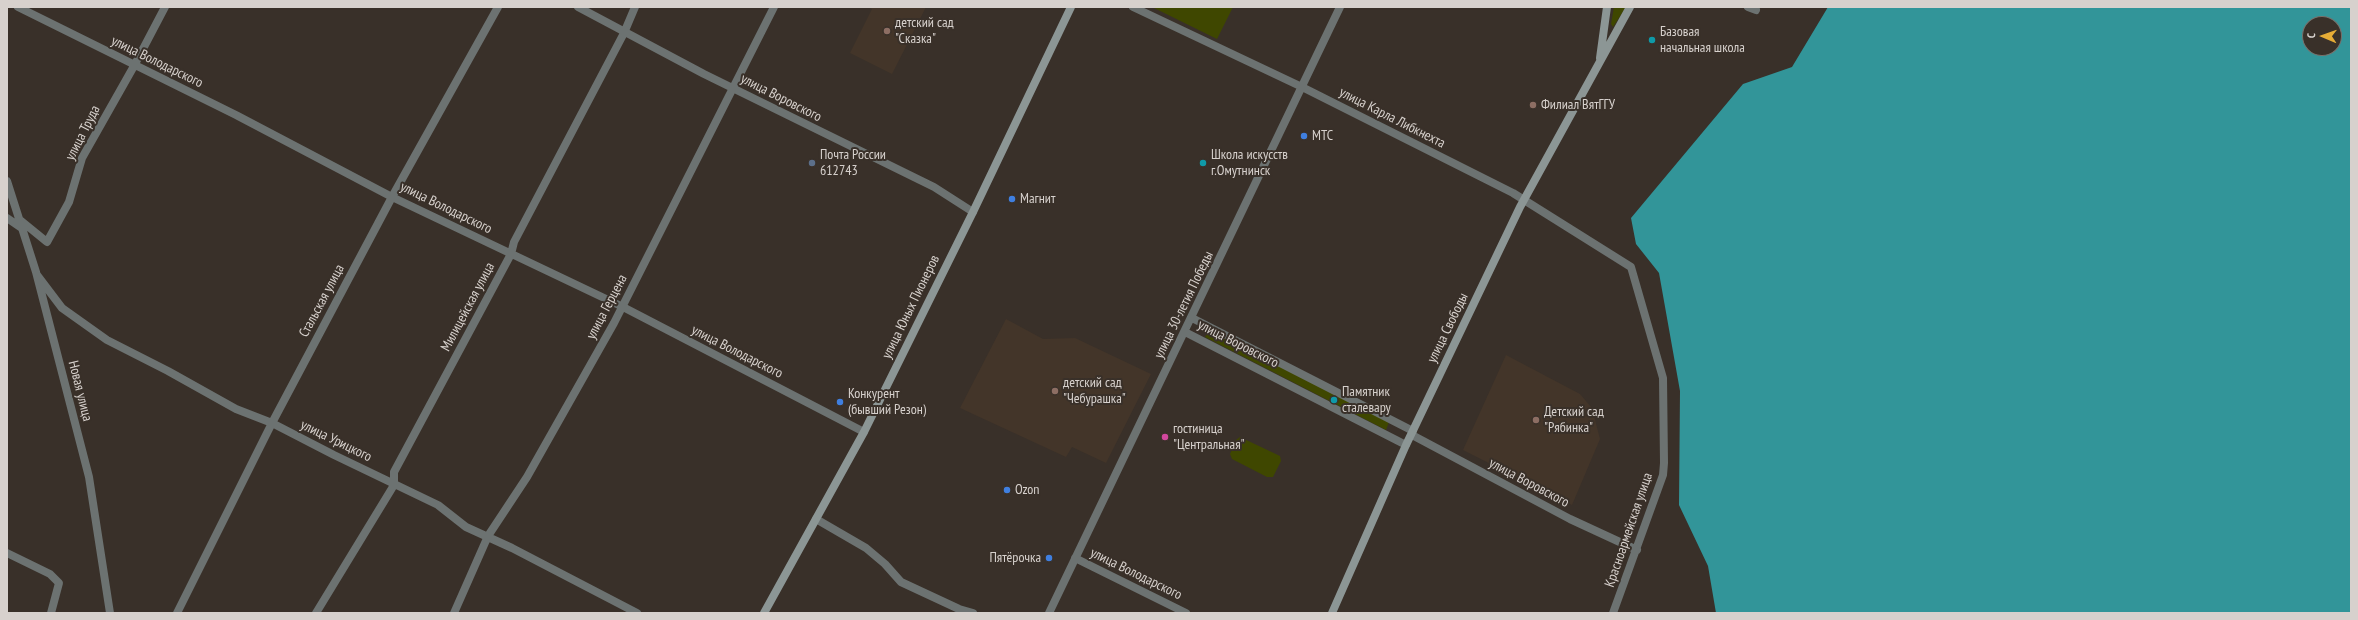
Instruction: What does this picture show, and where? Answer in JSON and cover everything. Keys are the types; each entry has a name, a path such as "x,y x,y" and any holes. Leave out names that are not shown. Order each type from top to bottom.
{"street":[{"name":"улица Володарского","path":"18,7 134,66 236,115 392,197 622,307 864,432"},
{"name":"улица Труда","path":"20,220 47,242 69,202 82,158 134,66 165,7"},
{"name":"Стальская улица","path":"178,613 272,423 392,197 498,7"},
{"name":"улица Воровского","path":"578,7 733,88 934,187 973,212"},
{"name":"Милицейская улица","path":"316,613 394,485 394,472 512,254 514,242 624,32 635,7"},
{"name":"улица Герцена","path":"454,613 488,536 528,477 622,307 774,7"},
{"name":"улица Юных Пионеров","path":"764,613 864,432 973,212 1071,7"},
{"name":"улица Карла Либкнехта","path":"1133,7 1302,87 1524,199 1631,267"},
{"name":"улица 30-летия Победы","path":"1049,613 1192,318 1340,7"},
{"name":"улица Свободы","path":"1600,61 1607,7"},
{"name":"улица Свободы","path":"1332,613 1406,445 1524,199 1630,7"},
{"name":"Новая улица","path":"7,181 37,275 89,477 110,613"},
{"path":"7,218 23,229"},
{"name":"Красноармейская улица","path":"1613,613 1663,475 1664,410 1661,371 1631,267"},
{"name":"улица Урицкого","path":"37,275 62,308 98,335 168,371 227,404 272,423 394,485 438,505 466,527 488,536 637,613"},
{"name":"улица Воровского","path":"1192,318 1412,433 1550,509 1637,550"},
{"name":"улица Воровского","path":"1185,332 1406,445"},
{"path":"816,519 866,548 885,564 901,582 959,609 973,613"},
{"path":"7,553 50,574 59,583 52,613"},
{"name":"улица Володарского","path":"1075,558 1186,613"}],"shaded area":[{"name":"детский сад \"Сказка\"","path":"868,7 926,7 892,74 850,53 872,9"},
{"name":"детский сад \"Чебурашка\"","path":"1006,319 1043,339 1075,338 1151,374 1106,463 1072,447 1066,457 960,408"},
{"name":"Детский сад \"Рябинка\"","path":"1506,355 1580,394 1592,408 1600,439 1572,505 1463,450"}],"green space":[{"path":"1152,7 1233,7 1217,39"},
{"path":"1614,7 1626,7 1613,27 1611,24"},
{"path":"1209,330 1389,422 1386,430 1205,337"},
{"path":"1240,437 1280,456 1281,461 1273,477 1267,477 1232,459 1230,454 1236,440"}],"water":[{"path":"1828,7 2351,7 2351,613 1716,613 1708,566 1679,505 1680,391 1659,273 1636,244 1631,218 1743,84 1792,67"}],"place":[{"name":"детский сад \"Сказка\"","path":"887,31"},
{"name":"Базовая начальная школа","path":"1652,40"},
{"name":"Филиал ВятГГУ","path":"1533,105"},
{"name":"МТС","path":"1304,136"},
{"name":"Почта России 612743","path":"812,163"},
{"name":"Школа искусств г.Омутнинск","path":"1203,163"},
{"name":"Магнит","path":"1012,199"},
{"name":"детский сад \"Чебурашка\"","path":"1055,391"},
{"name":"Памятник сталевару","path":"1334,400"},
{"name":"Конкурент (бывший Резон)","path":"840,402"},
{"name":"Детский сад \"Рябинка\"","path":"1536,420"},
{"name":"гостиница \"Центральная\"","path":"1165,437"},
{"name":"Ozon","path":"1007,490"},
{"name":"Пятёрочка","path":"1049,558"}]}
